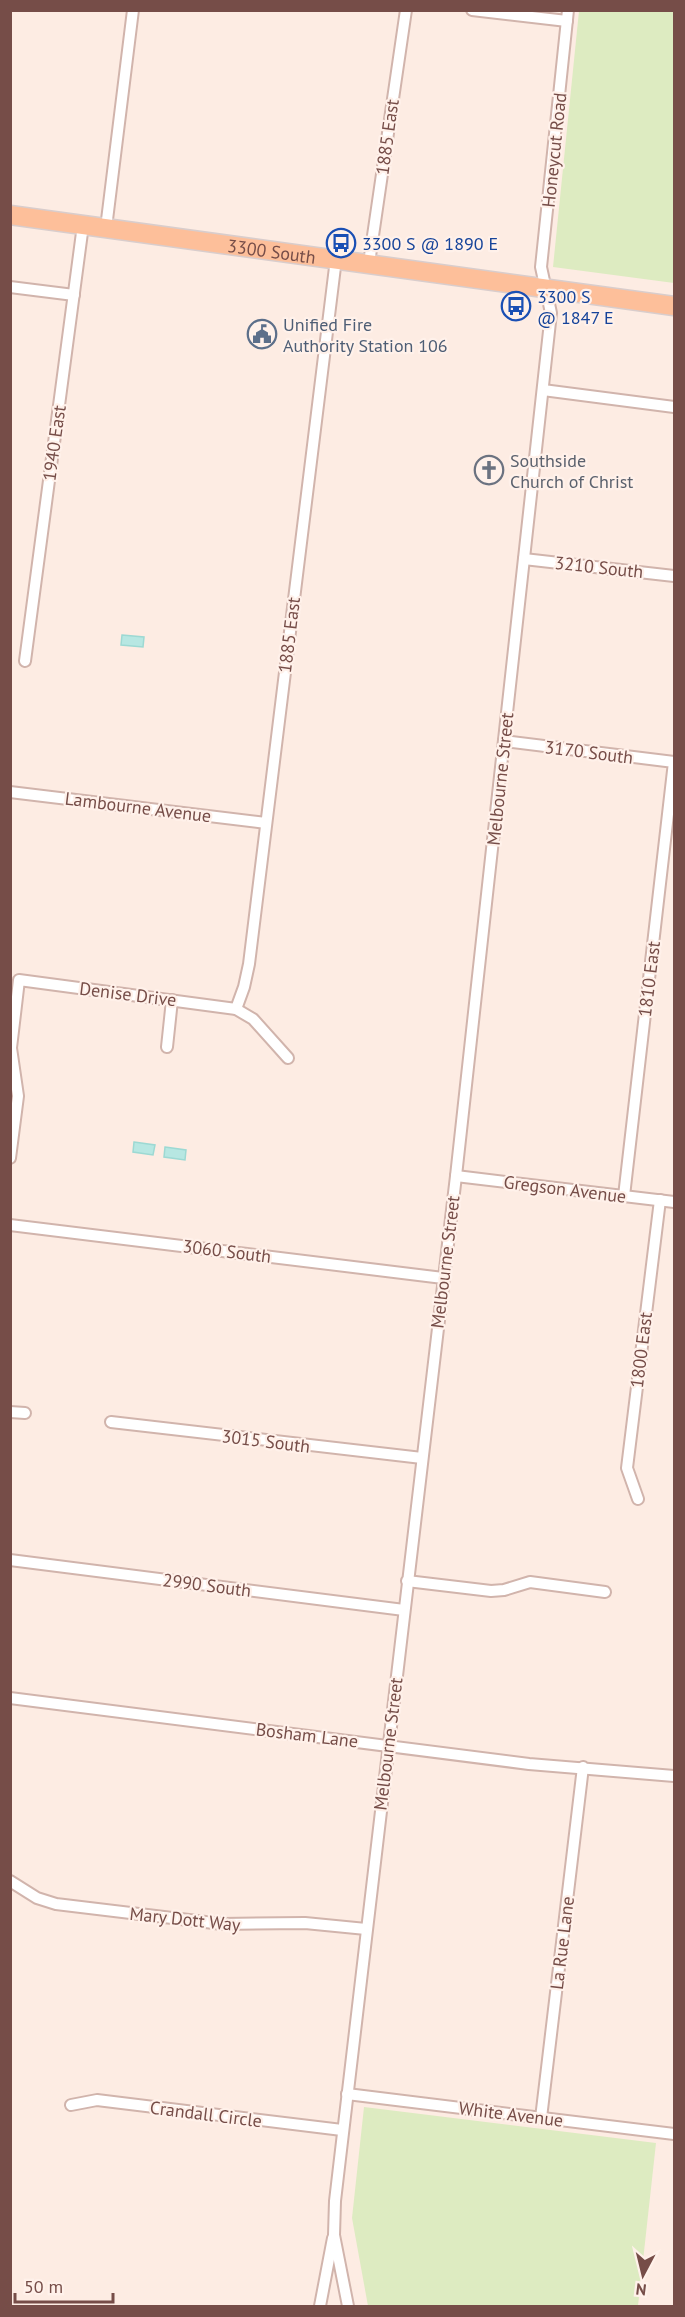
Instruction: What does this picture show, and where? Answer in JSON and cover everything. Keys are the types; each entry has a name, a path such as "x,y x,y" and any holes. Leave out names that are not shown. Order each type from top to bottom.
{"main road":[{"name":"3300 South","path":"10,215 675,306"}],"street":[{"path":"106,228 133,10"},
{"name":"1885 East","path":"369,263 406,10"},
{"path":"472,10 568,16"},
{"name":"Honeycut Road","path":"546,289 541,267 568,16"},
{"name":"1940 East","path":"25,661 83,225"},
{"name":"1885 East","path":"236,1009 249,964 336,259"},
{"path":"10,287 74,295"},
{"name":"Melbourne Street","path":"320,2307 333,2235 334,2201 342,2130 456,1176 551,313 546,289"},
{"path":"543,390 675,407"},
{"name":"3210 South","path":"524,559 675,576"},
{"name":"3170 South","path":"504,741 675,762"},
{"name":"1810 East","path":"624,1196 675,762"},
{"name":"Lambourne Avenue","path":"10,792 266,823"},
{"name":"Denise Drive","path":"12,1128 18,1096 11,1048 19,981 236,1009"},
{"path":"167,1047 172,1000"},
{"path":"236,1009 253,1019 288,1058"},
{"path":"10,1158 12,1128"},
{"name":"Gregson Avenue","path":"456,1176 675,1202"},
{"name":"1800 East","path":"638,1499 627,1468 660,1200"},
{"name":"3060 South","path":"10,1225 443,1278"},
{"path":"10,1412 26,1413"},
{"name":"3015 South","path":"111,1422 422,1458"},
{"name":"2990 South","path":"10,1560 404,1610"},
{"path":"407,1581 491,1591 504,1590 530,1582 605,1592"},
{"name":"Bosham Lane","path":"10,1698 529,1764 675,1776"},
{"name":"La Rue Lane","path":"541,2118 583,1767"},
{"name":"Mary Dott Way","path":"10,1881 37,1898 56,1904 222,1924 304,1923 366,1929"},
{"name":"White Avenue","path":"347,2094 675,2134"},
{"name":"Crandall Circle","path":"70,2105 97,2100 342,2130"},
{"name":"Melbourne Street","path":"333,2235 348,2307"}],"green space":[{"path":"579,11 674,11 674,283 553,267"},
{"path":"364,2107 656,2143 638,2306 368,2306 352,2218"}],"water":[{"path":"122,635 144,637 143,647 121,645"},
{"path":"134,1142 155,1145 153,1155 133,1152"},
{"path":"165,1147 186,1150 185,1160 164,1157"}],"place":[{"name":"3300 S @ 1890 E","path":"341,243"},
{"name":"3300 S @ 1847 E","path":"516,306"},
{"name":"Unified Fire Authority Station 106","path":"262,334"},
{"name":"Southside Church of Christ","path":"489,470"}]}
